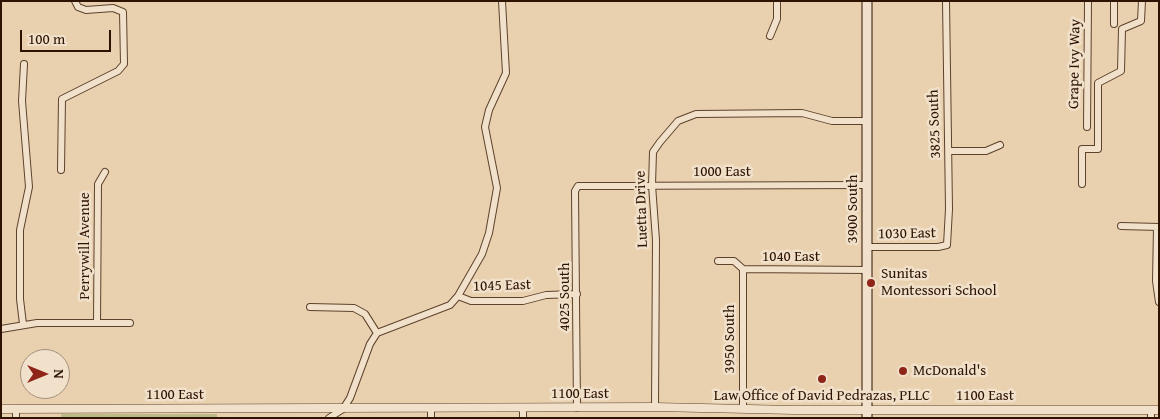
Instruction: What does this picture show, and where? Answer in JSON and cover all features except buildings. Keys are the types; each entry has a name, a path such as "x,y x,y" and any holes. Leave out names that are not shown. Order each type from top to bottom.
{"main road":[{"name":"3900 South","path":"867,1 867,414"}],"street":[{"path":"61,170 62,99 118,71 124,64 123,12 113,8 86,10 78,7 75,1"},
{"path":"329,418 343,409 350,398 370,344 377,333 450,306 458,296 482,254 496,198 497,178 485,127 489,110 506,73 502,1"},
{"path":"770,36 777,19 777,1"},
{"name":"3825 South","path":"946,1 949,151 949,235 947,245"},
{"name":"Grape Ivy Way","path":"1087,127 1088,1"},
{"path":"1114,1 1114,24"},
{"path":"1082,184 1082,149 1098,149 1098,84 1121,71 1122,29 1141,21 1142,1"},
{"path":"23,324 20,230 29,187 22,101 24,64"},
{"name":"Luetta Drive","path":"655,407 656,240 652,185 653,152 670,129 685,117 705,113 794,113 832,121 867,121"},
{"path":"949,151 986,151 1000,145"},
{"name":"Perrywill Avenue","path":"97,323 98,184 105,172"},
{"name":"1000 East","path":"578,186 867,185"},
{"name":"4025 South","path":"577,408 575,192 578,186"},
{"path":"1121,226 1158,227 1156,281 1159,302"},
{"name":"1030 East","path":"867,247 938,247 947,245"},
{"name":"1040 East","path":"718,261 734,261 743,270 867,270"},
{"name":"3950 South","path":"743,270 743,408"},
{"name":"1045 East","path":"458,296 471,301 524,301 546,295 577,294"},
{"path":"310,307 354,308 365,314 377,333"},
{"path":"1,329 23,324 130,323"},
{"name":"1100 East","path":"1,409 16,413 655,407 743,408 867,414 1154,413"},
{"path":"431,408 431,418"},
{"path":"523,408 523,418"}],"shaded area":[{"path":"61,414 217,414 217,418 61,418"}],"place":[{"name":"Sunitas Montessori School","path":"871,283"},
{"name":"McDonald's","path":"903,371"},
{"name":"Law Office of David Pedrazas, PLLC","path":"822,379"}]}
